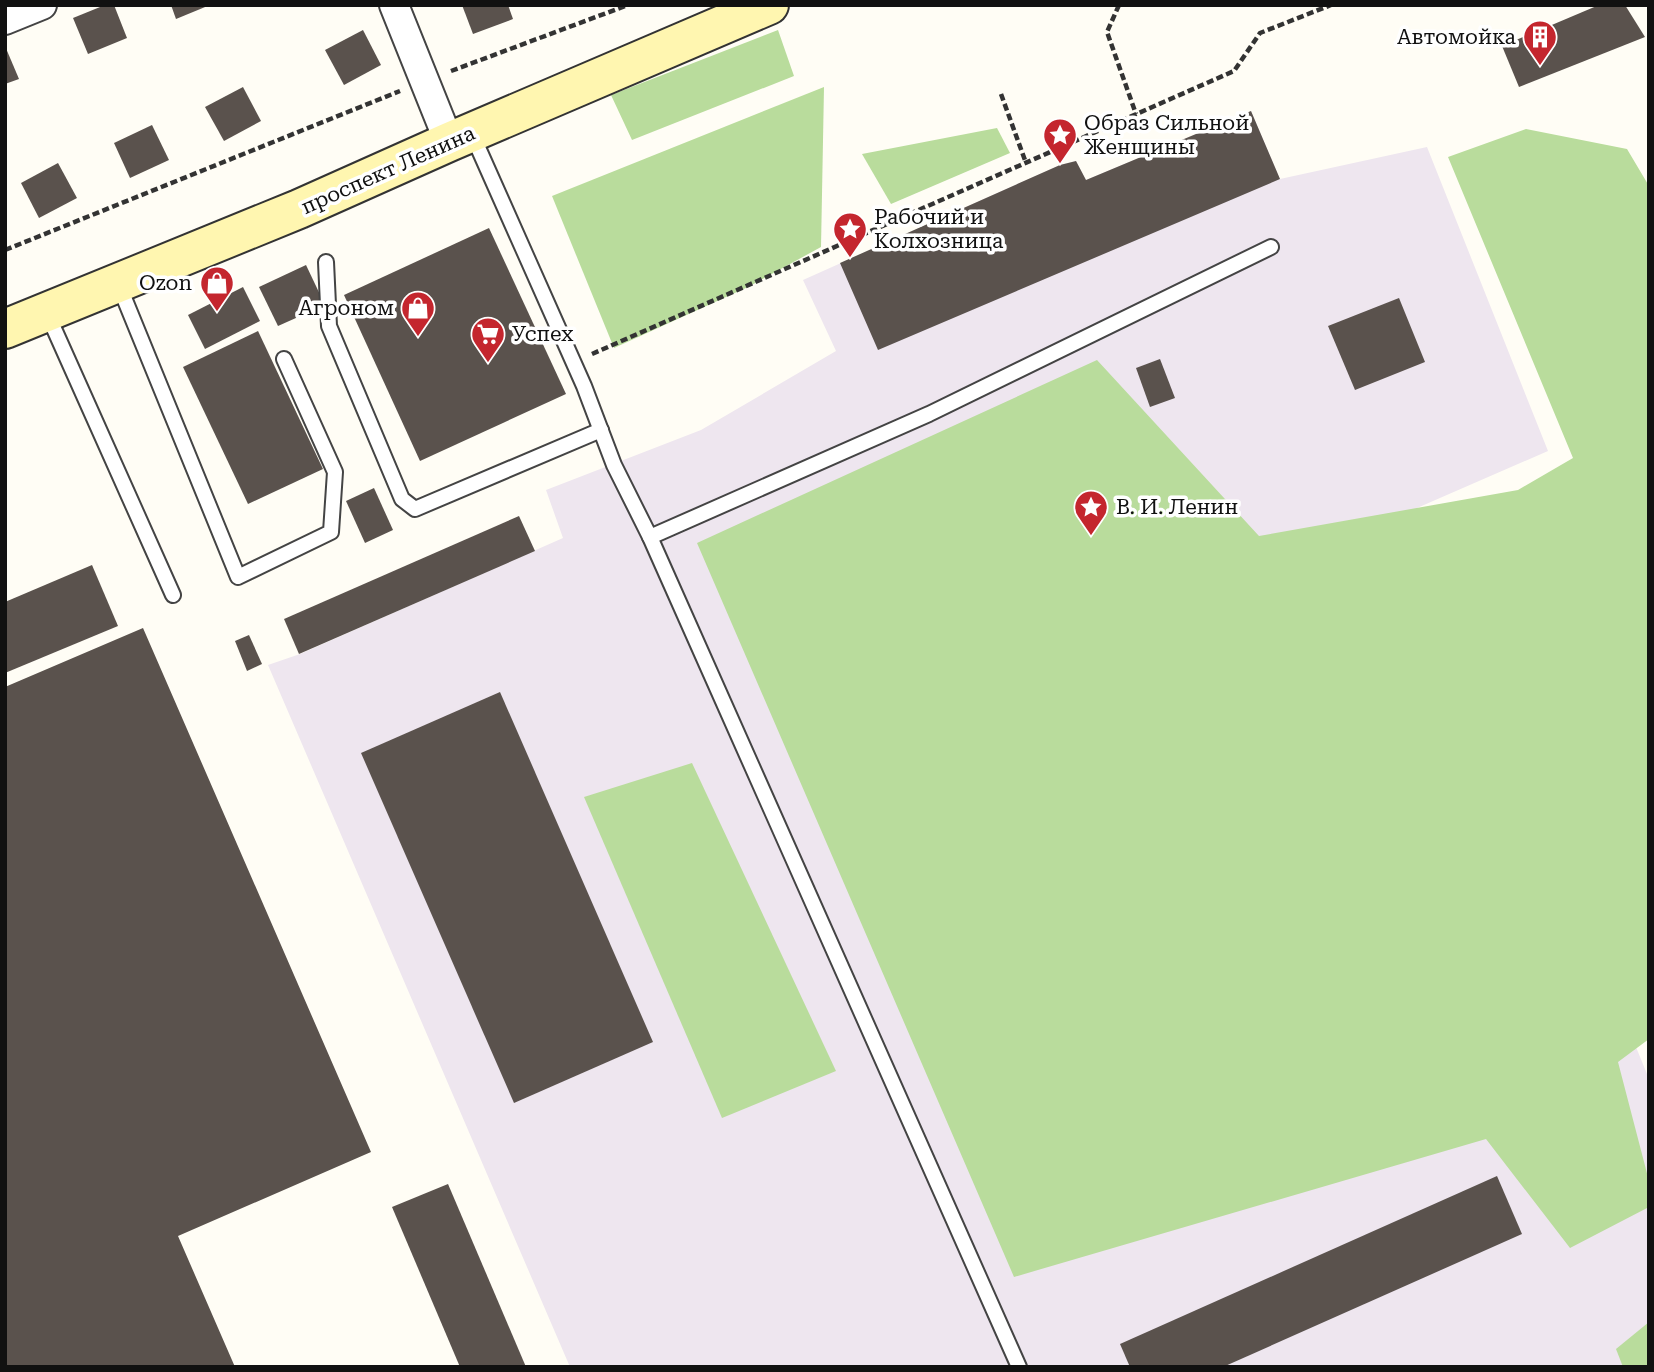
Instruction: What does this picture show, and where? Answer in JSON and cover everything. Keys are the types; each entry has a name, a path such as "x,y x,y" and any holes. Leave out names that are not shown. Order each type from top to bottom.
{"street":[{"path":"5,20 42,5"},
{"path":"394,5 425,81 461,137"},
{"name":"проспект Ленина","path":"5,329 299,209 769,5"}],"lane":[{"path":"461,137 572,363 614,464 650,537 1019,1367"},
{"path":"650,537 929,414 1271,247"},
{"path":"326,262 329,326 402,499 415,509 601,430"},
{"path":"118,282 239,577 331,531 335,472 284,359"},
{"path":"46,312 173,595"}],"path":[{"path":"5,250 343,113 628,5"},
{"path":"1119,5 1107,32 1136,114"},
{"path":"572,363 1234,71 1260,33 1332,5"},
{"path":"1001,94 1026,163"}],"shaded area":[{"path":"1251,111 1280,179 1427,147 1548,451 1417,508 1649,1079 1649,1367 570,1367 268,665 300,654 563,538 546,490 701,430 836,351 803,280 1060,165 1076,161 1086,180"}],"green space":[{"path":"778,30 794,76 632,140 611,95"},
{"path":"824,87 821,247 748,287 614,348 552,196"},
{"path":"997,128 1010,153 891,204 862,154"},
{"path":"1526,129 1627,149 1649,186 1649,1039 1618,1062 1649,1181 1649,1207 1570,1248 1486,1139 1014,1277 697,543 1097,360 1259,536 1518,490 1573,458 1448,157"},
{"path":"692,763 836,1071 722,1118 584,797"},
{"path":"1649,1322 1649,1367 1623,1367 1616,1349"}],"building":[{"path":"105,5 114,5 127,38 88,54 73,18"},
{"path":"171,5 210,5 176,19"},
{"path":"462,5 508,5 513,19 473,34"},
{"name":"Автомойка","path":"1599,5 1625,5 1645,37 1519,87 1502,46"},
{"path":"363,30 381,65 344,85 325,50"},
{"path":"5,46 19,79 5,84"},
{"path":"243,87 261,121 224,141 205,107"},
{"path":"1251,111 1280,179 878,350 840,263 1060,165 1076,161 1086,180"},
{"path":"152,125 169,160 130,178 114,143"},
{"path":"58,163 77,198 39,218 21,183"},
{"path":"489,228 566,394 420,461 344,295"},
{"path":"306,265 325,305 278,326 259,287"},
{"path":"243,287 260,321 205,349 188,315"},
{"path":"1399,298 1425,362 1355,390 1328,326"},
{"path":"258,331 323,469 248,504 183,367"},
{"path":"1160,359 1175,398 1150,407 1136,368"},
{"path":"374,488 393,530 365,543 346,501"},
{"path":"519,516 535,551 299,654 284,619"},
{"path":"92,565 118,626 5,673 5,602"},
{"path":"143,628 371,1152 178,1236 235,1367 5,1367 5,687"},
{"path":"249,635 262,664 247,671 235,641"},
{"path":"500,692 653,1042 514,1103 361,753"},
{"path":"1497,1176 1522,1234 1223,1367 1130,1367 1120,1344"},
{"path":"448,1184 526,1367 460,1367 392,1207"}],"place":[{"name":"Автомойка","path":"1540,67"},
{"name":"Образ Сильной Женщины","path":"1060,165"},
{"name":"Рабочий и Колхозница","path":"850,259"},
{"name":"Ozon","path":"217,313"},
{"name":"Агроном","path":"418,338"},
{"name":"Успех","path":"488,364"},
{"name":"В. И. Ленин","path":"1091,537"}]}
